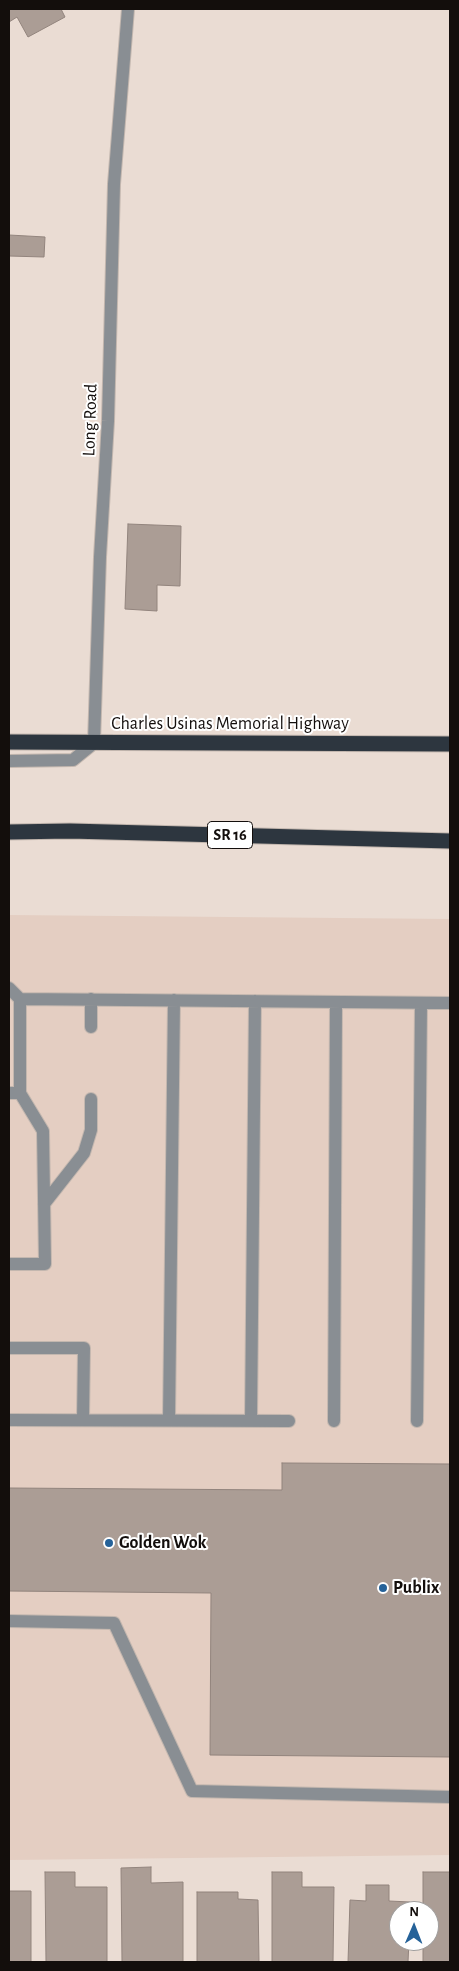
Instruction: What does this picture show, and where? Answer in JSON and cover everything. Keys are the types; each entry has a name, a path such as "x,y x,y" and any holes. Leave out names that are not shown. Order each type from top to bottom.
{"highway":[{"name":"Charles Usinas Memorial Highway","path":"9,742 450,744"},
{"name":"SR 16","path":"9,832 70,831 450,841"}],"street":[{"name":"Long Road","path":"94,743 100,557 108,421 114,184 128,9"},
{"path":"9,761 73,760 94,743"},
{"path":"9,988 20,999 450,1003"},
{"path":"9,1264 45,1264 43,1131 14,1093 20,999"},
{"path":"91,999 91,1027"},
{"path":"170,1420 174,1000"},
{"path":"252,1421 255,1001"},
{"path":"334,1421 336,1002"},
{"path":"417,1421 420,1002"},
{"path":"44,1204 84,1153 91,1130 91,1099"},
{"path":"9,1348 84,1348 83,1420"},
{"path":"9,1420 289,1421"},
{"path":"9,1621 114,1623 192,1791 450,1797"}],"shaded area":[{"path":"9,915 450,919 450,1855 9,1860"}],"building":[{"path":"9,9 61,9 65,17 28,37 17,17 9,22"},
{"path":"9,235 45,237 44,257 9,256"},
{"path":"128,524 181,526 180,586 157,585 157,611 125,609"},
{"path":"282,1463 450,1464 450,1757 210,1755 211,1593 9,1591 9,1488 282,1490"},
{"path":"151,1867 151,1883 183,1882 183,1962 122,1962 121,1868"},
{"path":"45,1872 75,1872 75,1887 107,1887 107,1962 46,1962"},
{"path":"272,1872 302,1872 302,1887 334,1887 333,1962 272,1962"},
{"path":"423,1872 450,1872 450,1962 423,1962 423,1951 439,1951 439,1901 423,1901"},
{"path":"366,1885 389,1885 389,1951 409,1951 408,1962 348,1962 350,1900 366,1901"},
{"path":"9,1891 31,1891 31,1962 9,1962"},
{"path":"197,1892 238,1892 238,1899 258,1900 259,1962 197,1962"}],"place":[{"name":"Golden Wok","path":"109,1543"},
{"name":"Publix","path":"383,1588"}]}
